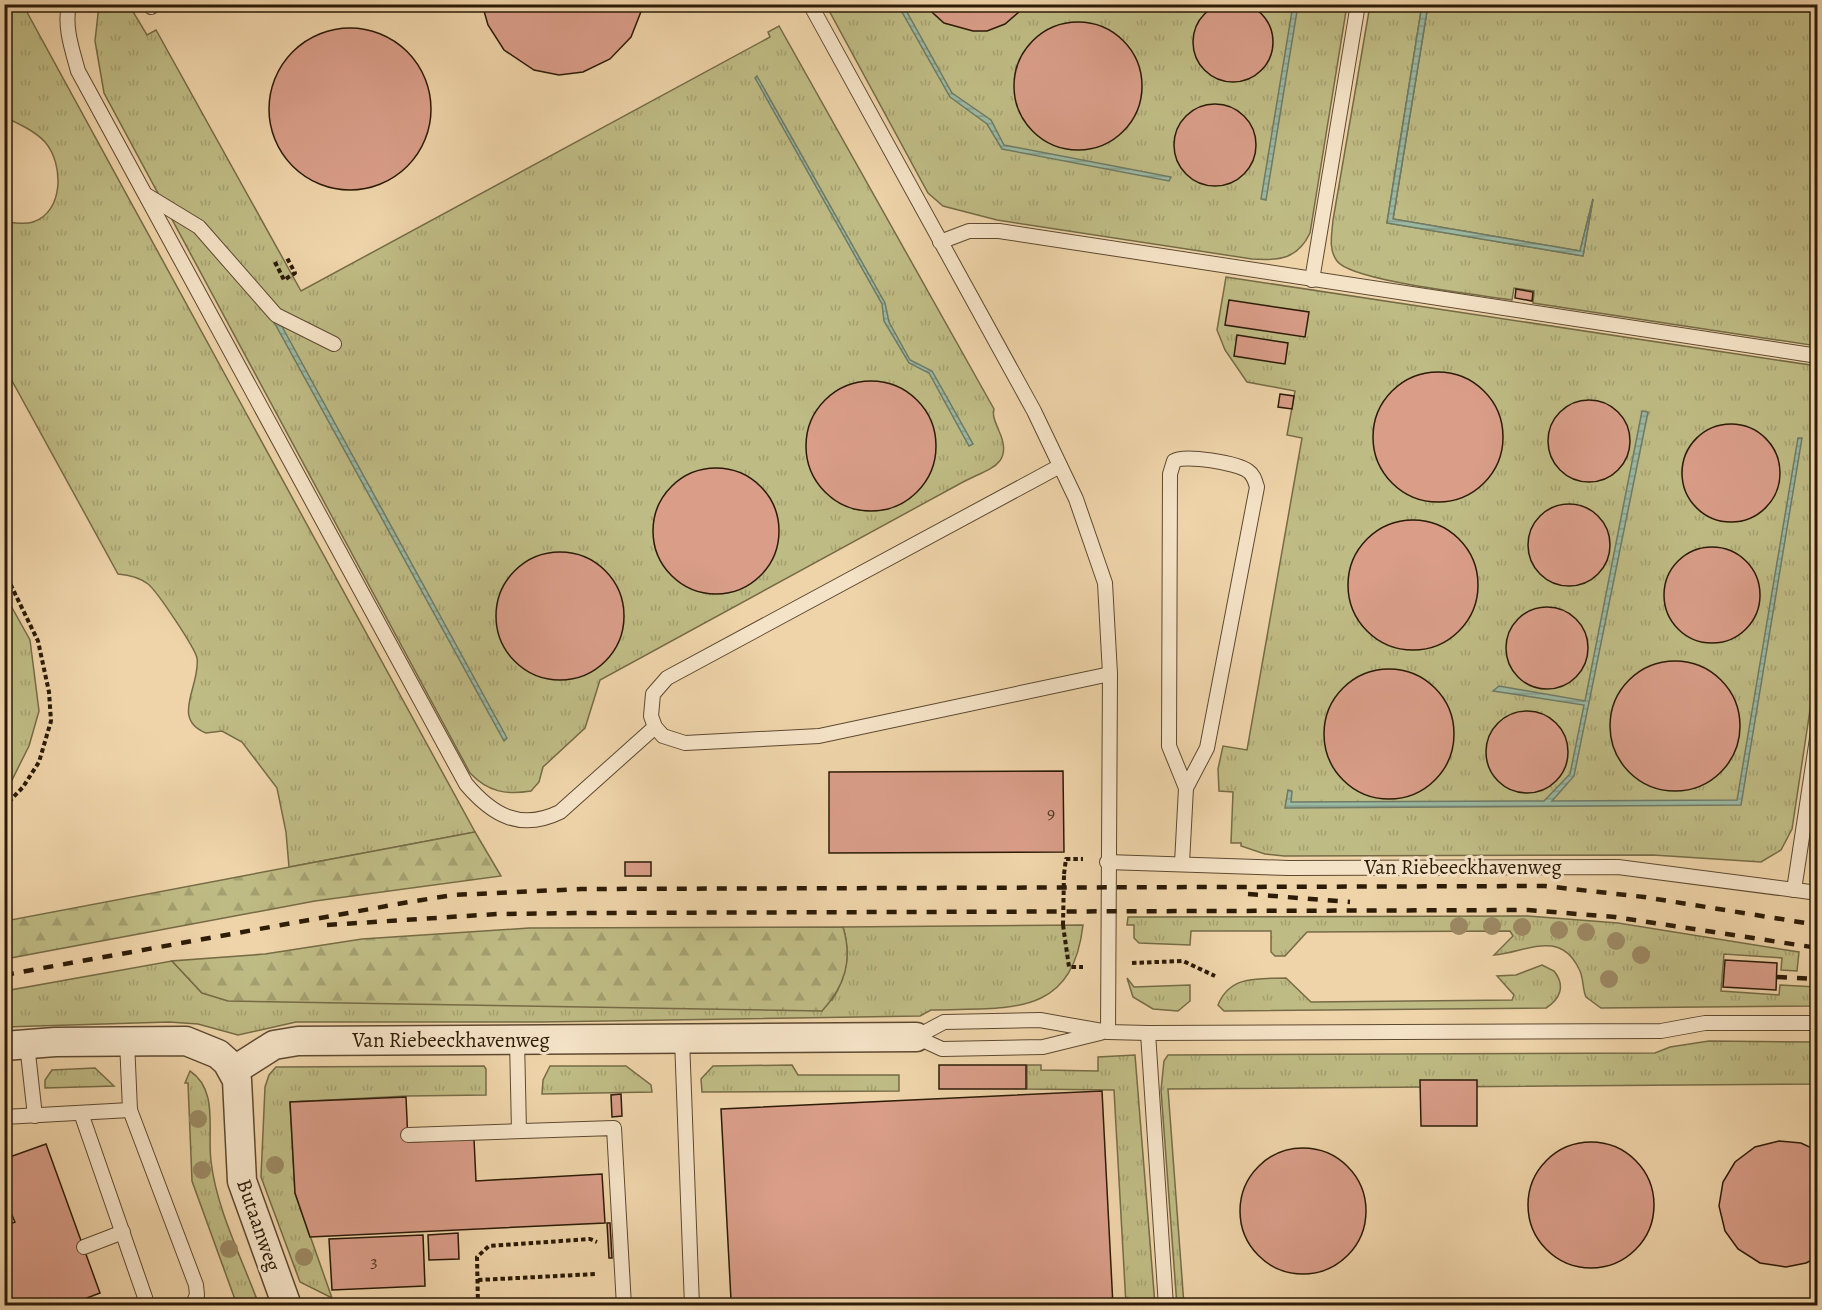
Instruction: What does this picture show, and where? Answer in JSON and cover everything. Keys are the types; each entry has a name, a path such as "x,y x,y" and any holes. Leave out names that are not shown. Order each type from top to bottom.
{"street":[{"name":"Van Riebeeckhavenweg","path":"233,1071 274,1045 294,1041 916,1037"},
{"path":"16,1045 127,1041 195,1044 218,1054 233,1071"},
{"name":"Butaanweg","path":"233,1071 237,1080 242,1181 287,1305"}],"lane":[{"path":"69,4 66,16 78,70 466,784 475,795 498,813 512,819 529,822 545,820 560,812 655,727"},
{"path":"150,4 151,7 155,4"},
{"path":"810,4 1034,411 1076,499 1105,583 1110,674 1107,862 1108,1032"},
{"path":"1312,280 1358,4"},
{"path":"146,195 199,227 276,315 334,344"},
{"path":"940,242 984,229 1818,356"},
{"path":"1182,863 1186,788 1207,748 1257,487 1254,477 1242,467 1185,457 1174,461 1170,474 1168,746 1186,788"},
{"path":"1060,466 667,678 653,694 651,716 655,727 663,736 685,743 819,736 1110,674"},
{"path":"1794,890 1818,732"},
{"name":"Van Riebeeckhavenweg","path":"1107,862 1289,868 1618,867 1818,893"},
{"name":"Van Riebeeckhavenweg","path":"916,1037 944,1022 1040,1020 1108,1032 1148,1033 1661,1031 1705,1023 1818,1023"},
{"name":"Van Riebeeckhavenweg","path":"916,1037 942,1049 1043,1047 1108,1032"},
{"path":"1148,1033 1166,1305"},
{"path":"682,1039 694,1301"},
{"path":"517,1040 519,1131"},
{"path":"127,1041 130,1110 196,1285 197,1295 192,1305"},
{"path":"16,1045 34,1116"},
{"path":"4,1117 130,1110"},
{"path":"81,1113 148,1305"},
{"path":"408,1135 614,1128 624,1305"},
{"path":"84,1247 123,1232"}],"path":[{"path":"275,262 284,280 296,273 286,256"},
{"path":"4,571 38,640 49,692 51,721 39,762 23,787 4,807"},
{"path":"1091,859 1066,859 1063,925 1069,967 1108,967 1148,961 1183,961 1215,976"},
{"path":"478,1305 477,1257 489,1245 590,1239 597,1241 597,1252"},
{"path":"597,1263 598,1285"},
{"path":"478,1280 598,1274"}],"green space":[{"path":"5,5 23,5 475,832 289,867 286,832 277,788 242,742 222,731 206,733 195,727 190,719 188,710 197,668 195,652 153,589 134,577 118,574 5,368 4,222 30,223 43,217 51,208 55,198 58,174 56,162 45,142 26,128 5,118"},
{"path":"99,5 129,5 147,35 156,30 301,291 770,37 768,32 779,26 994,409 994,417 1003,443 1004,452 1001,459 989,469 600,680 585,728 543,767 539,782 531,791 513,793 491,788 470,773 104,93 95,41"},
{"path":"826,5 1347,5 1310,233 1300,248 1287,257 1252,259 997,220 943,206 928,193"},
{"path":"1370,5 1422,5 1387,223 1583,256 1593,199 1580,251 1393,219 1428,5 1817,5 1817,346 1533,303 1534,291 1514,288 1512,300 1418,286 1366,275 1347,268 1337,261 1331,236 1333,220"},
{"path":"1226,277 1817,366 1817,664 1792,829 1781,850 1761,862 1653,855 1284,856 1265,854 1241,846 1241,843 1231,843 1233,792 1219,791 1218,769 1223,746 1247,750 1302,438 1287,435 1295,391 1247,382 1225,350 1217,330"},
{"path":"5,595 30,640 39,711 29,746 12,780 5,788"},
{"path":"475,832 501,876 315,901 5,959 5,921"},
{"path":"1528,916 1618,923 1799,952 1797,971 1781,970 1782,958 1724,954 1721,991 1779,995 1780,985 1817,987 1817,1006 1601,1008 1586,997 1579,969 1562,949 1541,946 1494,955 1513,936 1510,931 1307,932 1285,956 1275,956 1271,952 1271,931 1191,931 1190,945 1139,943 1134,938 1134,925 1127,925 1128,917"},
{"path":"1083,925 1076,956 1065,978 1050,993 1031,1002 1009,1007 931,1010 920,1016 542,1022 296,1022 238,1035 198,1024 169,1022 5,1027 5,991 172,961 202,993 832,1000 846,965 847,946 843,927"},
{"path":"843,927 847,951 845,972 836,992 822,1011 228,1001 202,993 172,961 265,954 362,939 529,928"},
{"path":"1542,965 1554,971 1560,982 1558,996 1546,1008 1224,1011 1218,1005 1223,995 1237,984 1255,979 1286,978 1311,1002 1512,1000 1514,995 1497,976 1516,975"},
{"path":"1127,978 1134,987 1190,985 1190,1001 1178,1011 1153,1009 1133,997"},
{"path":"1709,1041 1817,1042 1818,1084 1168,1089 1184,1305 1177,1306 1161,1090 1164,1061 1168,1055 1655,1053 1670,1047"},
{"path":"1135,1055 1155,1305 1126,1305 1114,1090 1027,1089 1027,1065 1041,1065 1041,1070 1098,1071 1098,1057"},
{"path":"792,1065 798,1075 899,1075 899,1091 702,1092 701,1079 713,1066"},
{"path":"484,1066 486,1095 407,1096 290,1102 295,1193 332,1298 300,1282 261,1177 265,1087 269,1075 276,1067"},
{"path":"550,1066 626,1066 651,1085 652,1092 542,1094 543,1080"},
{"path":"95,1068 114,1086 45,1088 45,1080 52,1070"},
{"path":"190,1071 205,1089 210,1112 211,1161 218,1197 259,1305 237,1305 192,1181 188,1083 185,1083"}],"shaded area":[{"path":"898,5 903,5 952,93 991,120 1004,145 1171,177 1169,181 1002,149 987,124 950,97"},
{"path":"1293,5 1298,5 1266,200 1261,199"},
{"path":"1422,5 1428,5 1393,219 1580,251 1593,199 1583,256 1387,223"},
{"path":"757,76 885,303 889,322 910,360 932,371 973,444 969,446 929,373 909,363 884,321 882,304 755,78"},
{"path":"279,321 507,738 504,741 274,322"},
{"path":"1642,411 1648,412 1574,776 1552,801 1737,800 1798,438 1802,438 1741,805 1285,808 1288,790 1292,791 1291,802 1544,801 1570,774 1584,705 1493,691 1499,686 1585,701"}],"building":[{"path":"1225,2 1241,2 1262,13 1273,34 1273,50 1262,71 1241,82 1225,82 1211,76 1199,64 1193,50 1193,34 1199,20 1211,8"},
{"path":"482,4 644,4 631,37 610,59 583,72 559,75 534,70 504,50 488,25"},
{"path":"923,4 1028,4 1005,24 987,31 973,31 944,23"},
{"path":"1078,22 1103,26 1124,40 1138,61 1142,86 1138,111 1124,132 1103,146 1078,150 1053,146 1032,132 1018,111 1014,86 1018,61 1032,40 1053,26"},
{"path":"350,28 366,29 381,34 408,51 425,78 430,93 430,125 425,140 408,167 381,184 366,189 350,190 334,189 319,184 292,167 275,140 270,125 269,109 270,93 275,78 292,51 319,34 334,29"},
{"path":"1215,104 1231,107 1244,116 1253,129 1256,145 1253,161 1244,174 1231,183 1215,186 1199,183 1186,174 1177,161 1174,145 1177,129 1186,116 1199,107"},
{"path":"1516,289 1533,292 1532,301 1515,298"},
{"path":"1229,300 1309,312 1305,337 1225,325"},
{"path":"1237,335 1288,343 1285,364 1234,356"},
{"path":"1438,372 1463,377 1484,391 1498,412 1503,437 1498,462 1484,483 1463,497 1438,502 1413,497 1392,483 1378,462 1373,437 1378,412 1392,391 1413,377"},
{"path":"871,381 896,386 917,400 931,421 936,446 931,471 917,492 896,506 871,511 846,506 825,492 811,471 806,446 811,421 825,400 846,386"},
{"path":"1280,394 1294,396 1292,409 1278,407"},
{"path":"1589,400 1605,403 1618,412 1627,425 1630,441 1627,457 1618,470 1605,479 1589,482 1573,479 1560,470 1551,457 1548,441 1551,425 1560,412 1573,403"},
{"path":"1731,424 1750,428 1765,439 1776,454 1780,473 1776,492 1765,507 1750,518 1731,522 1712,518 1697,507 1686,492 1682,473 1686,454 1697,439 1712,428"},
{"path":"716,468 740,473 761,486 774,507 779,531 774,555 761,576 740,589 716,594 692,589 671,576 658,555 653,531 658,507 671,486 692,473"},
{"path":"1569,504 1585,507 1598,516 1607,529 1610,545 1607,561 1598,574 1585,583 1569,586 1553,583 1540,574 1531,561 1528,545 1531,529 1540,516 1553,507"},
{"path":"1413,520 1438,525 1459,539 1473,560 1478,585 1473,610 1459,631 1438,645 1413,650 1388,645 1367,631 1353,610 1348,585 1353,560 1367,539 1388,525"},
{"path":"1703,547 1721,547 1739,555 1752,568 1760,586 1757,614 1739,635 1721,643 1703,643 1685,635 1672,622 1664,604 1664,586 1672,568 1685,555"},
{"path":"560,552 584,557 605,571 619,592 624,616 619,640 605,661 584,675 560,680 536,675 515,661 501,640 496,616 501,592 515,571 536,557"},
{"path":"1547,607 1563,611 1576,619 1584,632 1588,648 1584,664 1576,677 1563,685 1547,689 1531,685 1518,677 1510,664 1506,648 1510,632 1518,619 1531,611"},
{"path":"1675,661 1700,666 1721,680 1735,701 1740,726 1735,751 1721,772 1700,786 1675,791 1650,786 1629,772 1615,751 1610,726 1615,701 1629,680 1650,666"},
{"path":"1389,669 1414,674 1435,688 1449,709 1454,734 1449,759 1435,780 1414,794 1389,799 1364,794 1343,780 1329,759 1324,734 1329,709 1343,688 1364,674"},
{"path":"1527,711 1543,714 1556,723 1565,736 1568,752 1565,768 1556,781 1543,790 1527,793 1511,790 1498,781 1489,768 1486,752 1489,736 1498,723 1511,714"},
{"path":"1063,771 1064,852 829,853 829,772"},
{"path":"625,862 651,862 651,876 625,876"},
{"path":"1725,960 1777,963 1776,990 1723,987"},
{"path":"939,1065 1026,1065 1026,1089 939,1089"},
{"path":"1420,1080 1477,1080 1477,1126 1421,1126"},
{"path":"1102,1091 1113,1306 737,1306 731,1300 721,1109"},
{"path":"621,1094 622,1116 612,1117 611,1095"},
{"path":"406,1097 408,1142 474,1139 476,1181 602,1174 605,1223 310,1237 295,1193 290,1102"},
{"path":"1779,1141 1801,1143 1818,1151 1818,1257 1806,1263 1786,1267 1760,1263 1738,1249 1725,1231 1719,1206 1723,1182 1735,1162 1755,1147"},
{"path":"1591,1142 1615,1147 1636,1160 1649,1181 1654,1205 1649,1229 1636,1250 1615,1263 1591,1268 1567,1263 1546,1250 1533,1229 1528,1205 1533,1181 1546,1160 1567,1147"},
{"path":"46,1144 100,1293 66,1306 4,1306 4,1226 15,1222 4,1197 4,1159"},
{"path":"1303,1148 1327,1153 1348,1166 1361,1187 1366,1211 1361,1235 1348,1256 1327,1269 1303,1274 1279,1269 1258,1256 1245,1235 1240,1211 1245,1187 1258,1166 1279,1153"},
{"path":"607,1223 610,1223 612,1258 609,1258"},
{"path":"458,1233 459,1259 429,1260 428,1235"},
{"path":"423,1235 425,1286 332,1290 329,1239"}],"railway":[{"path":"4,975 453,895 581,889 1545,886 1644,897 1818,925"},
{"path":"1248,894 1350,902"},
{"path":"327,925 497,914 1528,910 1615,917 1818,948"},
{"path":"1777,977 1818,979"}]}
